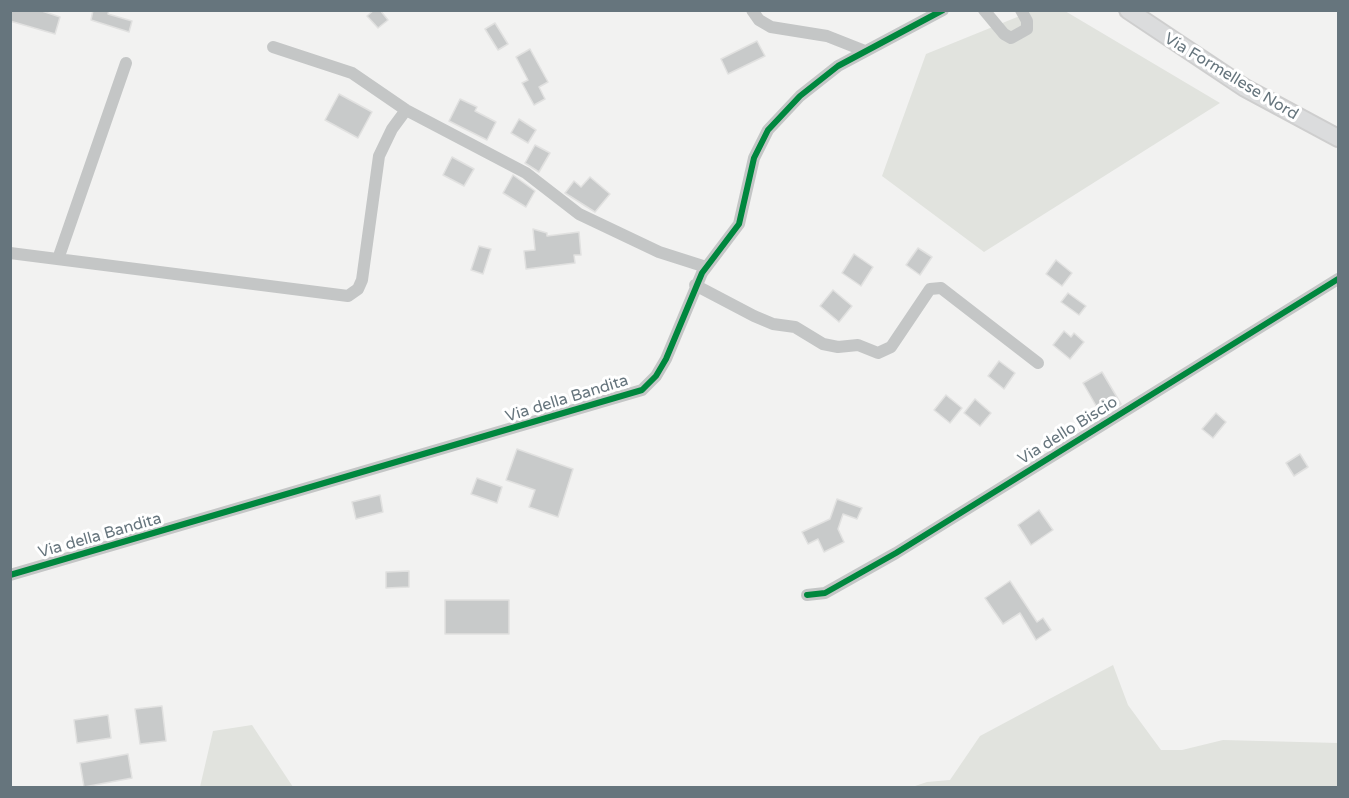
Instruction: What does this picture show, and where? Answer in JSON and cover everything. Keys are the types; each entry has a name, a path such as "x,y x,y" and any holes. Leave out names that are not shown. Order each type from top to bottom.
{"street":[{"path":"752,10 759,20 771,27 827,36 865,51"},
{"name":"Via della Bandita","path":"10,575 634,394 649,384 662,366 695,285 741,220 752,163 768,130 821,79 865,51 944,10"},
{"path":"984,10 1004,34 1011,38 1027,29 1027,21 1021,10"},
{"name":"Via Formellese Nord","path":"1128,10 1245,88 1338,138"},
{"path":"273,47 352,72 406,110 526,173 579,214 660,252 706,267"},
{"path":"58,259 126,63"},
{"path":"10,253 343,297 351,295 358,289 362,275 379,156 392,129 406,110"},
{"name":"Via dello Biscio","path":"807,594 825,593 896,553 1338,279"},
{"path":"695,285 758,318 795,327 828,345 858,345 878,353 886,351 893,345 930,289 941,288 1038,363"}],"shaded area":[{"path":"1032,11 1065,11 1220,103 984,252 882,176 926,54"},
{"path":"1113,665 1128,705 1161,750 1182,750 1223,740 1338,743 1338,787 912,787 927,782 950,780 980,736"},
{"path":"252,725 293,787 200,787 213,731"}],"building":[{"path":"10,10 39,10 60,17 55,34 10,21"},
{"path":"93,10 109,10 108,14 132,21 129,32 91,20"},
{"path":"374,10 380,10 388,20 378,28 367,16"},
{"path":"495,23 508,44 498,50 485,29"},
{"path":"757,41 765,56 728,74 721,59"},
{"path":"530,49 548,82 539,87 545,99 534,105 522,83 528,80 516,57"},
{"path":"339,94 372,112 358,138 325,120"},
{"path":"460,99 477,107 475,111 496,122 487,140 449,121"},
{"path":"519,119 536,130 528,143 511,133"},
{"path":"535,145 550,153 539,172 525,163"},
{"path":"452,157 474,169 464,186 443,175"},
{"path":"513,175 535,191 526,207 503,193"},
{"path":"590,177 610,194 595,212 565,193 574,181 581,187"},
{"path":"533,229 547,233 547,236 579,232 581,255 574,255 575,263 526,269 524,251 535,250"},
{"path":"479,246 491,249 483,274 471,270"},
{"path":"918,248 932,257 920,275 906,265"},
{"path":"854,254 873,267 861,286 842,273"},
{"path":"1056,260 1072,273 1062,286 1046,274"},
{"path":"833,290 852,306 839,322 820,306"},
{"path":"1068,293 1086,306 1079,315 1061,302"},
{"path":"1064,331 1071,337 1074,333 1084,342 1070,359 1053,345"},
{"path":"999,361 1015,373 1004,389 988,376"},
{"path":"1102,372 1121,404 1102,416 1083,383"},
{"path":"946,395 962,408 950,423 934,410"},
{"path":"975,399 991,413 980,426 964,413"},
{"path":"1216,413 1226,422 1213,438 1202,429"},
{"path":"517,449 573,469 558,517 529,507 535,490 506,480"},
{"path":"1300,454 1308,467 1294,476 1286,463"},
{"path":"477,478 502,487 497,503 471,494"},
{"path":"380,495 383,512 356,519 352,502"},
{"path":"837,499 862,508 857,519 843,514 838,529 844,542 824,552 818,539 808,544 802,532 830,519"},
{"path":"1039,510 1053,530 1031,545 1018,525"},
{"path":"409,571 409,587 386,588 386,572"},
{"path":"1010,581 1037,622 1043,618 1051,630 1036,640 1020,613 1003,624 985,598"},
{"path":"445,600 509,600 509,634 445,634"},
{"path":"162,706 166,741 140,744 135,709"},
{"path":"108,715 111,738 77,743 74,720"},
{"path":"128,754 132,778 84,787 80,763"}],"cycle path":[{"path":"10,575 642,390 656,376 666,359 702,273 739,224 754,158 768,130 800,96 838,66 943,10"},
{"path":"807,595 825,593 896,553 1338,279"}]}
